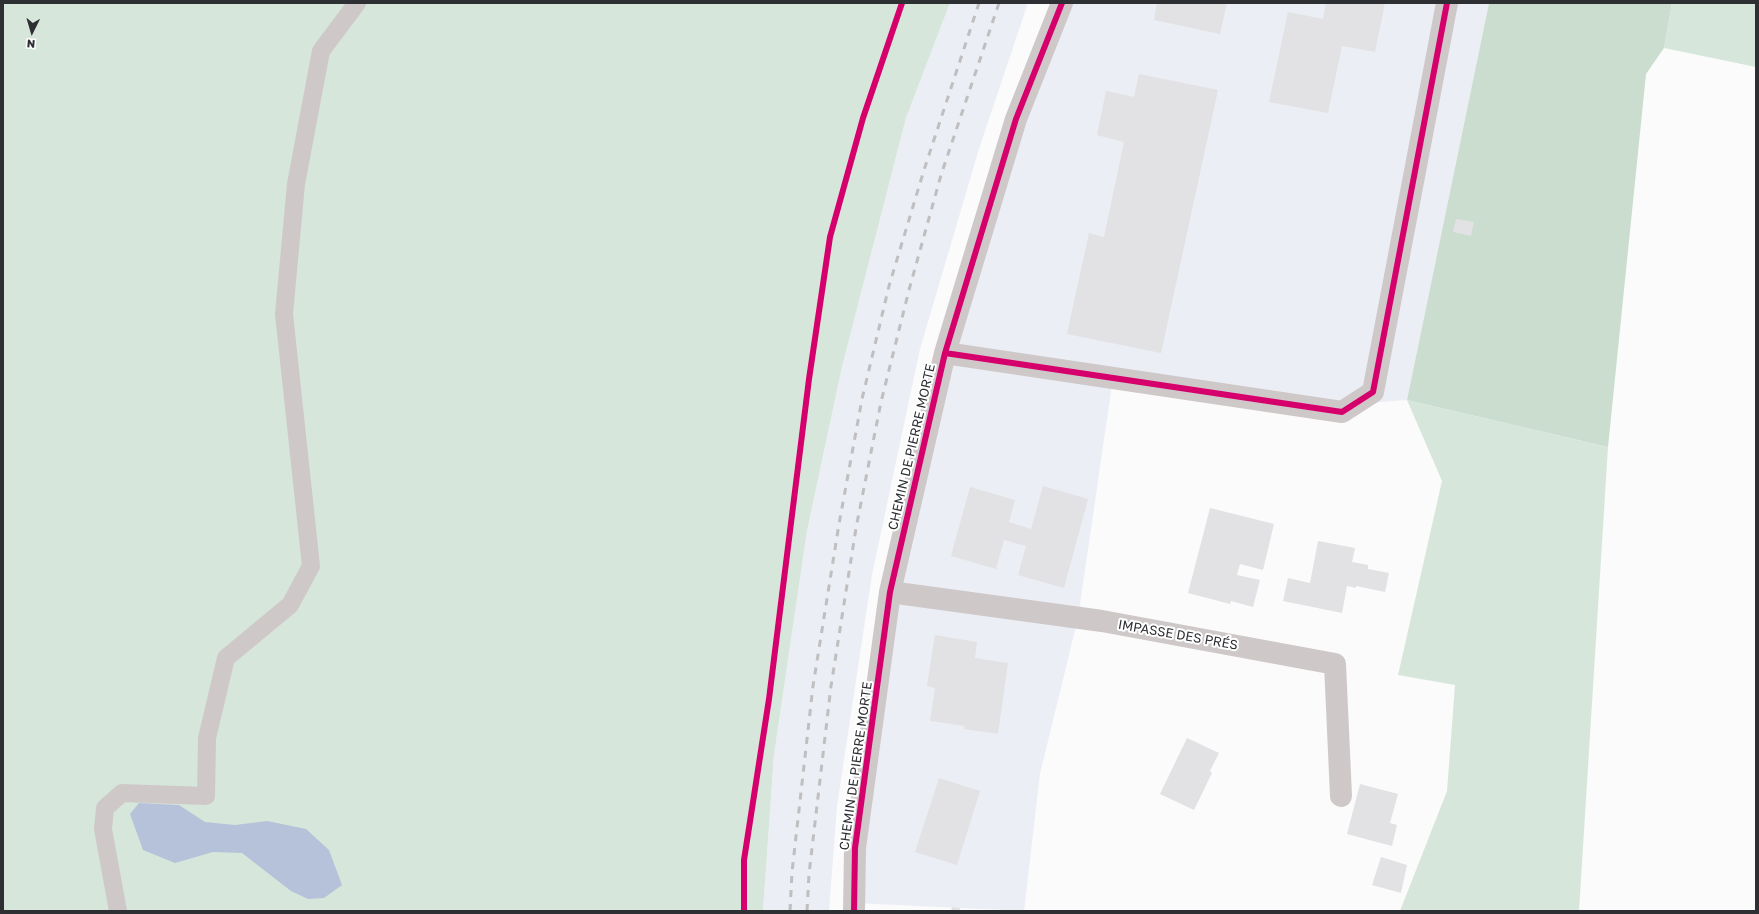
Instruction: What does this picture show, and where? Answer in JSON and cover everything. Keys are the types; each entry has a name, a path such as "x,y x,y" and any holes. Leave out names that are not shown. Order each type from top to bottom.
{"street":[{"name":"CHEMIN DE PIERRE MORTE","path":"854,911 855,848 890,592 944,353 1016,119 1062,3"},
{"path":"944,353 1342,412 1373,392 1447,3"},
{"name":"IMPASSE DES PRÉS","path":"890,592 1102,621 1334,664 1340,796"}],"lane":[{"path":"118,911 103,829 105,808 122,793 206,796 207,738 226,658 290,605 311,566 284,314 296,184 321,51 357,3"}],"shaded area":[{"path":"950,3 1028,3 979,149 920,349 872,575 837,806 829,911 763,911 774,755 807,531 842,367 906,118"},
{"path":"1065,3 1489,3 1407,400 1306,407 1113,378 1078,618 1040,774 1024,911 854,903 897,595 945,353"}],"green space":[{"path":"3,3 950,3 906,118 842,367 807,531 774,755 763,911 3,911"},
{"path":"1489,3 1672,3 1664,48 1646,74 1608,447 1407,400"},
{"path":"1672,3 1756,3 1756,67 1664,48"},
{"path":"1407,400 1608,447 1579,911 1400,911 1447,791 1455,685 1398,675 1442,481"}],"water":[{"path":"139,803 179,805 205,822 235,825 267,821 306,829 329,850 342,885 324,898 308,899 291,891 242,853 213,852 175,863 143,850 130,814"}],"building":[{"path":"1157,3 1227,3 1220,34 1154,20"},
{"path":"1326,3 1385,3 1375,52 1342,46 1328,113 1269,102 1288,12 1323,19"},
{"path":"1139,74 1218,90 1161,353 1067,334 1089,233 1104,237 1124,142 1097,135 1106,91 1134,97"},
{"path":"1456,219 1474,222 1471,236 1453,232"},
{"path":"1043,486 1088,499 1064,588 1018,575 1026,546 1004,540 996,569 951,556 970,487 1015,500 1009,522 1031,529"},
{"path":"1210,508 1274,524 1263,570 1240,564 1237,575 1260,580 1253,607 1231,601 1230,604 1188,593"},
{"path":"1318,541 1355,548 1352,562 1368,565 1368,569 1389,573 1385,592 1356,586 1356,588 1347,586 1342,613 1283,601 1288,578 1310,583"},
{"path":"935,635 977,642 975,658 1008,663 998,734 964,729 965,726 930,721 935,688 927,686"},
{"path":"1187,738 1219,753 1210,771 1212,773 1194,810 1160,794"},
{"path":"939,778 980,791 957,865 915,852"},
{"path":"1360,784 1398,794 1390,823 1397,825 1392,846 1347,834"},
{"path":"1381,857 1407,865 1401,893 1372,885"},
{"path":"952,907 960,908 959,911 951,911"}],"railway":[{"path":"790,911 792,872 813,686 839,524 862,399 889,286 924,170 979,3"},
{"path":"807,911 809,874 831,686 856,528 881,402 909,290 941,175 999,3"}],"cycle path":[{"path":"744,911 744,860 769,699 809,379 830,237 863,118 902,3"},
{"path":"854,911 855,848 890,592 945,353 1016,119 1062,3"},
{"path":"945,353 1342,412 1373,392 1447,3"}]}
